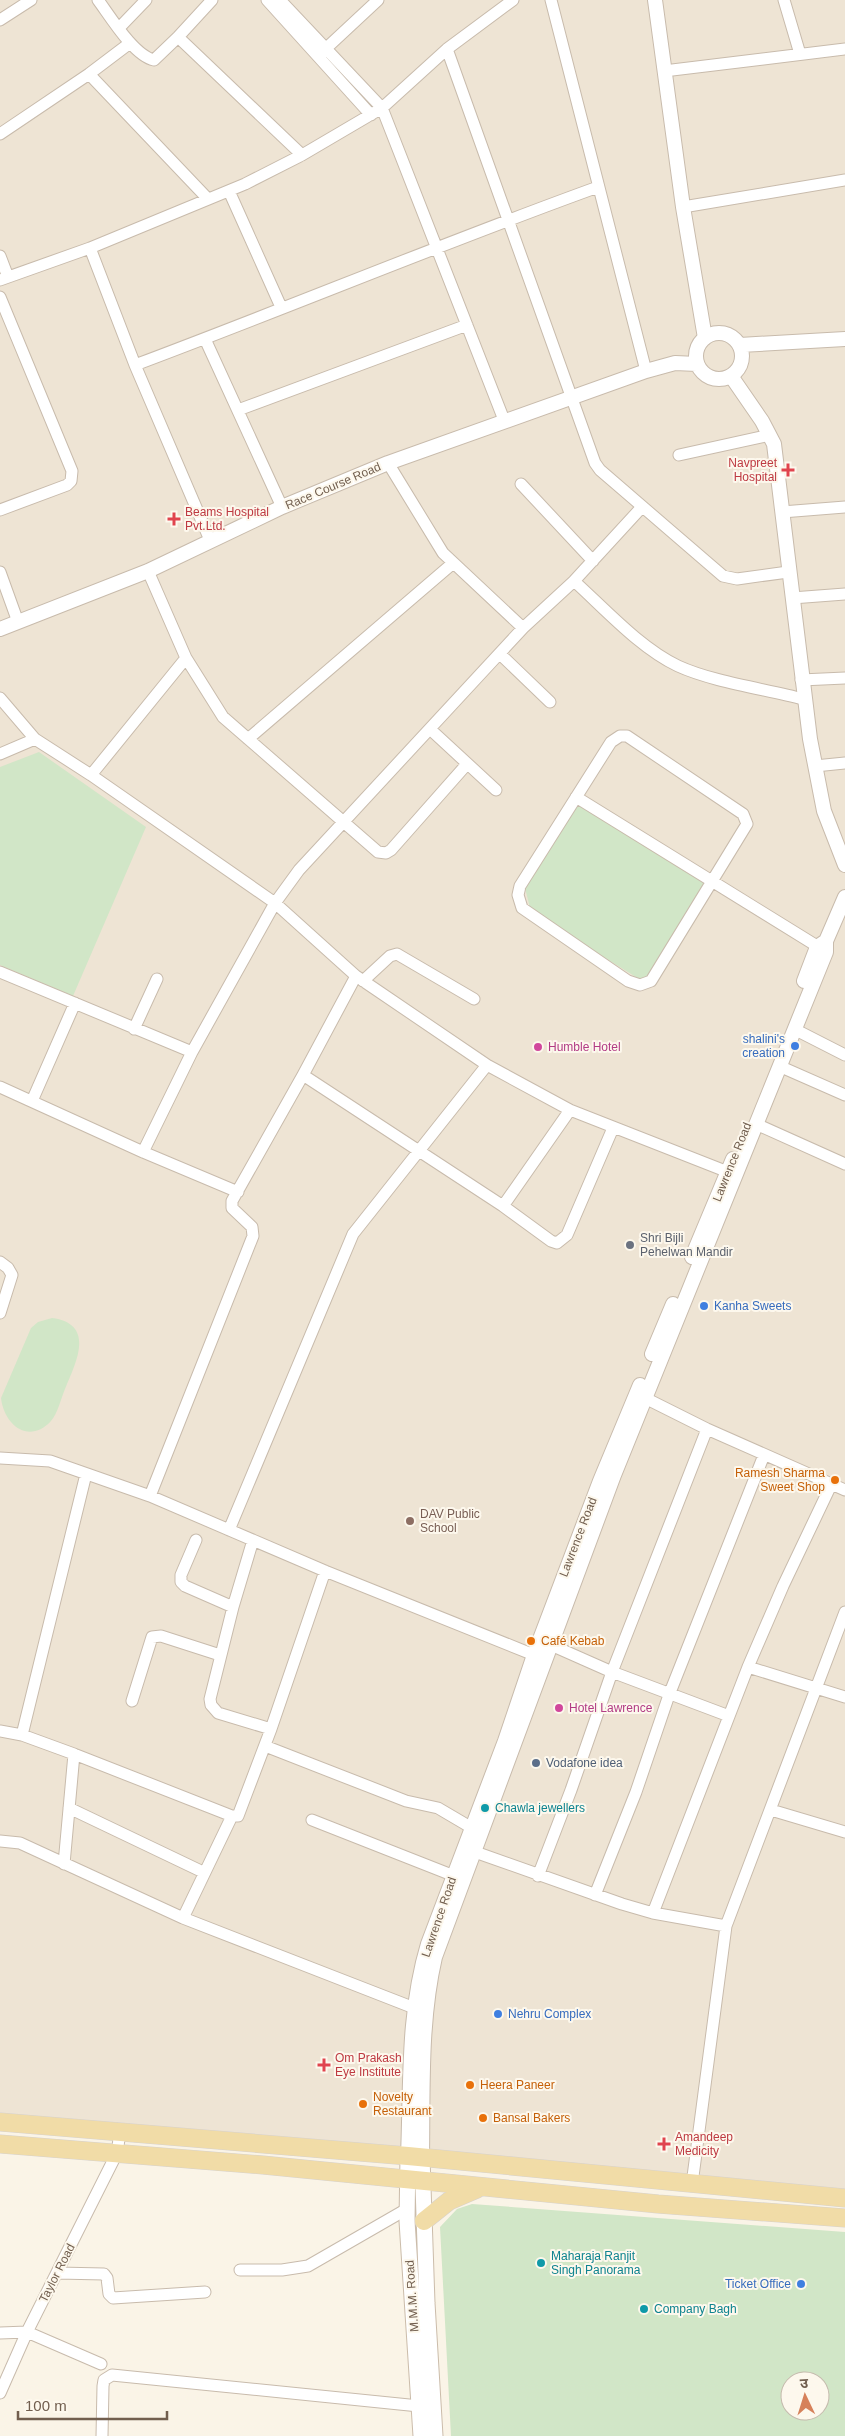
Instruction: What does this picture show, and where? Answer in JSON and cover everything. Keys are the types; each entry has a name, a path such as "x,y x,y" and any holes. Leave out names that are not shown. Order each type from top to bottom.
{"main road":[{"path":"0,2122 415,2157 845,2198"},
{"path":"0,2144 117,2153 658,2204 845,2218"},
{"name":"M.M.M. Road","path":"415,2157 415,2181 424,2221 435,2436"},
{"name":"M.M.M. Road","path":"415,2181 407,2209 421,2436"},
{"path":"424,2221 449,2201 482,2187"}],"street":[{"path":"0,20 30,0"},
{"path":"98,0 130,43 146,57 154,60 212,0"},
{"path":"119,28 146,0"},
{"path":"267,0 382,108 438,246 504,420"},
{"path":"280,0 371,115"},
{"path":"322,52 378,0"},
{"path":"0,256 4,278 90,248 229,191 302,155 382,108 448,49 513,0"},
{"path":"551,0 646,371"},
{"path":"655,0 702,342 696,351 697,364 705,375 711,378 725,379 731,376 742,363 740,346 727,334 716,333 702,342 674,363"},
{"path":"784,0 800,54"},
{"path":"178,37 302,155"},
{"path":"0,134 89,74 130,43"},
{"path":"448,49 571,397 600,470 641,508 723,576 737,579 788,572"},
{"path":"664,71 845,49"},
{"path":"89,74 208,199"},
{"path":"683,207 845,180"},
{"path":"135,365 205,339 281,307 337,288 438,246 598,187"},
{"path":"229,191 281,307"},
{"path":"90,248 135,365 210,540"},
{"path":"0,297 72,471 71,481 67,485 0,510"},
{"path":"238,410 467,325"},
{"path":"205,339 282,507"},
{"path":"740,346 845,339"},
{"path":"674,363 697,364"},
{"name":"Race Course Road","path":"0,629 148,571 282,507 388,463 504,420 674,363"},
{"path":"731,376 770,435 777,461 803,698 824,811 845,865"},
{"path":"678,455 770,435"},
{"path":"388,463 433,541 452,564 523,628"},
{"path":"521,484 593,561"},
{"path":"782,512 845,507"},
{"path":"143,1152 192,1052 275,903 299,870 523,628 574,581 641,508"},
{"path":"248,739 452,564"},
{"path":"148,571 186,658 224,717 378,852 386,853 467,764"},
{"path":"0,572 18,622"},
{"path":"574,581 648,647 677,666 698,673 803,698"},
{"path":"792,598 845,594"},
{"path":"500,654 550,702"},
{"path":"91,775 186,658"},
{"path":"801,680 845,678"},
{"path":"0,698 35,739 91,775 275,903 359,978 487,1065 570,1110 728,1172"},
{"path":"430,730 496,790"},
{"path":"620,736 627,736 743,814 747,820 746,829 712,881 652,981 640,986 628,981 522,908 519,901 520,886 576,796 611,742 620,736"},
{"path":"0,754 35,739"},
{"path":"815,766 845,762"},
{"path":"576,796 712,881 823,946"},
{"name":"Lawrence Road","path":"415,2157 420,2011 419,1975 428,1944 458,1878 475,1852 550,1645 583,1540 728,1172 845,897"},
{"name":"Lawrence Road","path":"458,1878 472,1828 505,1741 534,1655 645,1398 727,1200 794,1029 823,946"},
{"path":"150,1496 253,1236 252,1227 231,1207 232,1201 359,978 390,956 397,954 474,999"},
{"path":"0,972 192,1052"},
{"path":"134,1029 157,979"},
{"path":"32,1101 75,1003"},
{"path":"794,1029 845,1055"},
{"path":"229,1530 344,1251 353,1234 487,1065"},
{"path":"779,1066 845,1095"},
{"path":"303,1075 503,1206 551,1241 557,1243 562,1240 580,1206 613,1128"},
{"path":"0,1087 143,1152 238,1192"},
{"path":"503,1206 570,1110"},
{"path":"756,1124 845,1164"},
{"path":"0,1262 8,1268 12,1275 0,1313"},
{"path":"645,1398 764,1455 845,1490"},
{"path":"538,1876 612,1672 708,1429"},
{"path":"595,1895 636,1792 669,1695 731,1543 764,1455"},
{"path":"0,1458 50,1461 150,1496 325,1571 534,1655"},
{"path":"22,1735 86,1474"},
{"path":"653,1914 748,1667 783,1586 832,1484"},
{"path":"196,1540 181,1575 181,1582 185,1586 233,1606"},
{"path":"254,1540 233,1606 211,1694 214,1709 218,1713 271,1729"},
{"path":"0,1731 22,1735 232,1816 238,1816 265,1746 325,1571"},
{"path":"692,2184 726,1926 845,1612"},
{"path":"132,1701 152,1637 162,1636 220,1655"},
{"path":"550,1645 669,1695 729,1716"},
{"path":"748,1667 845,1697"},
{"path":"265,1746 406,1801 438,1808 472,1828"},
{"path":"64,1864 74,1754"},
{"path":"69,1808 203,1872"},
{"path":"771,1810 844,1828"},
{"path":"183,1918 203,1872 232,1816"},
{"path":"312,1820 458,1878"},
{"path":"0,1841 20,1843 183,1918 420,2011"},
{"path":"475,1852 538,1876 653,1914 726,1926"},
{"name":"Taylor Road","path":"0,2393 27,2332 117,2153 120,2132"},
{"path":"240,2270 282,2270 308,2266 407,2209"},
{"path":"57,2273 104,2274 107,2278 109,2294 113,2298 205,2292"},
{"path":"0,2333 27,2332 101,2364"},
{"path":"102,2436 104,2380 112,2376 419,2406"}],"shaded area":[{"path":"0,0 845,0 845,2190 0,2114"}],"green space":[{"path":"39,752 146,827 73,996 0,965 0,767"},
{"path":"577,804 705,882 644,982 531,912 525,888"},
{"path":"52,1318 66,1322 74,1328 79,1337 77,1357 64,1393 51,1421 43,1428 26,1431 19,1429 12,1423 3,1408 1,1398 31,1328 38,1322"},
{"name":"Company Bagh","path":"472,2204 845,2232 845,2436 451,2436 440,2227 457,2209"}],"place":[{"name":"Navpreet Hospital","path":"788,470"},
{"name":"Beams Hospital Pvt.Ltd.","path":"174,519"},
{"name":"shalini's creation","path":"795,1046"},
{"name":"Humble Hotel","path":"538,1047"},
{"name":"Shri Bijli Pehelwan Mandir","path":"630,1245"},
{"name":"Kanha Sweets","path":"704,1306"},
{"name":"Ramesh Sharma Sweet Shop","path":"835,1480"},
{"name":"DAV Public School","path":"410,1521"},
{"name":"Café Kebab","path":"531,1641"},
{"name":"Hotel Lawrence","path":"559,1708"},
{"name":"Vodafone idea","path":"536,1763"},
{"name":"Chawla jewellers","path":"485,1808"},
{"name":"Nehru Complex","path":"498,2014"},
{"name":"Om Prakash Eye Institute","path":"324,2065"},
{"name":"Heera Paneer","path":"470,2085"},
{"name":"Novelty Restaurant","path":"363,2104"},
{"name":"Bansal Bakers","path":"483,2118"},
{"name":"Amandeep Medicity","path":"664,2144"},
{"name":"Maharaja Ranjit Singh Panorama","path":"541,2263"},
{"name":"Ticket Office","path":"801,2284"},
{"name":"Company Bagh","path":"644,2309"}]}
